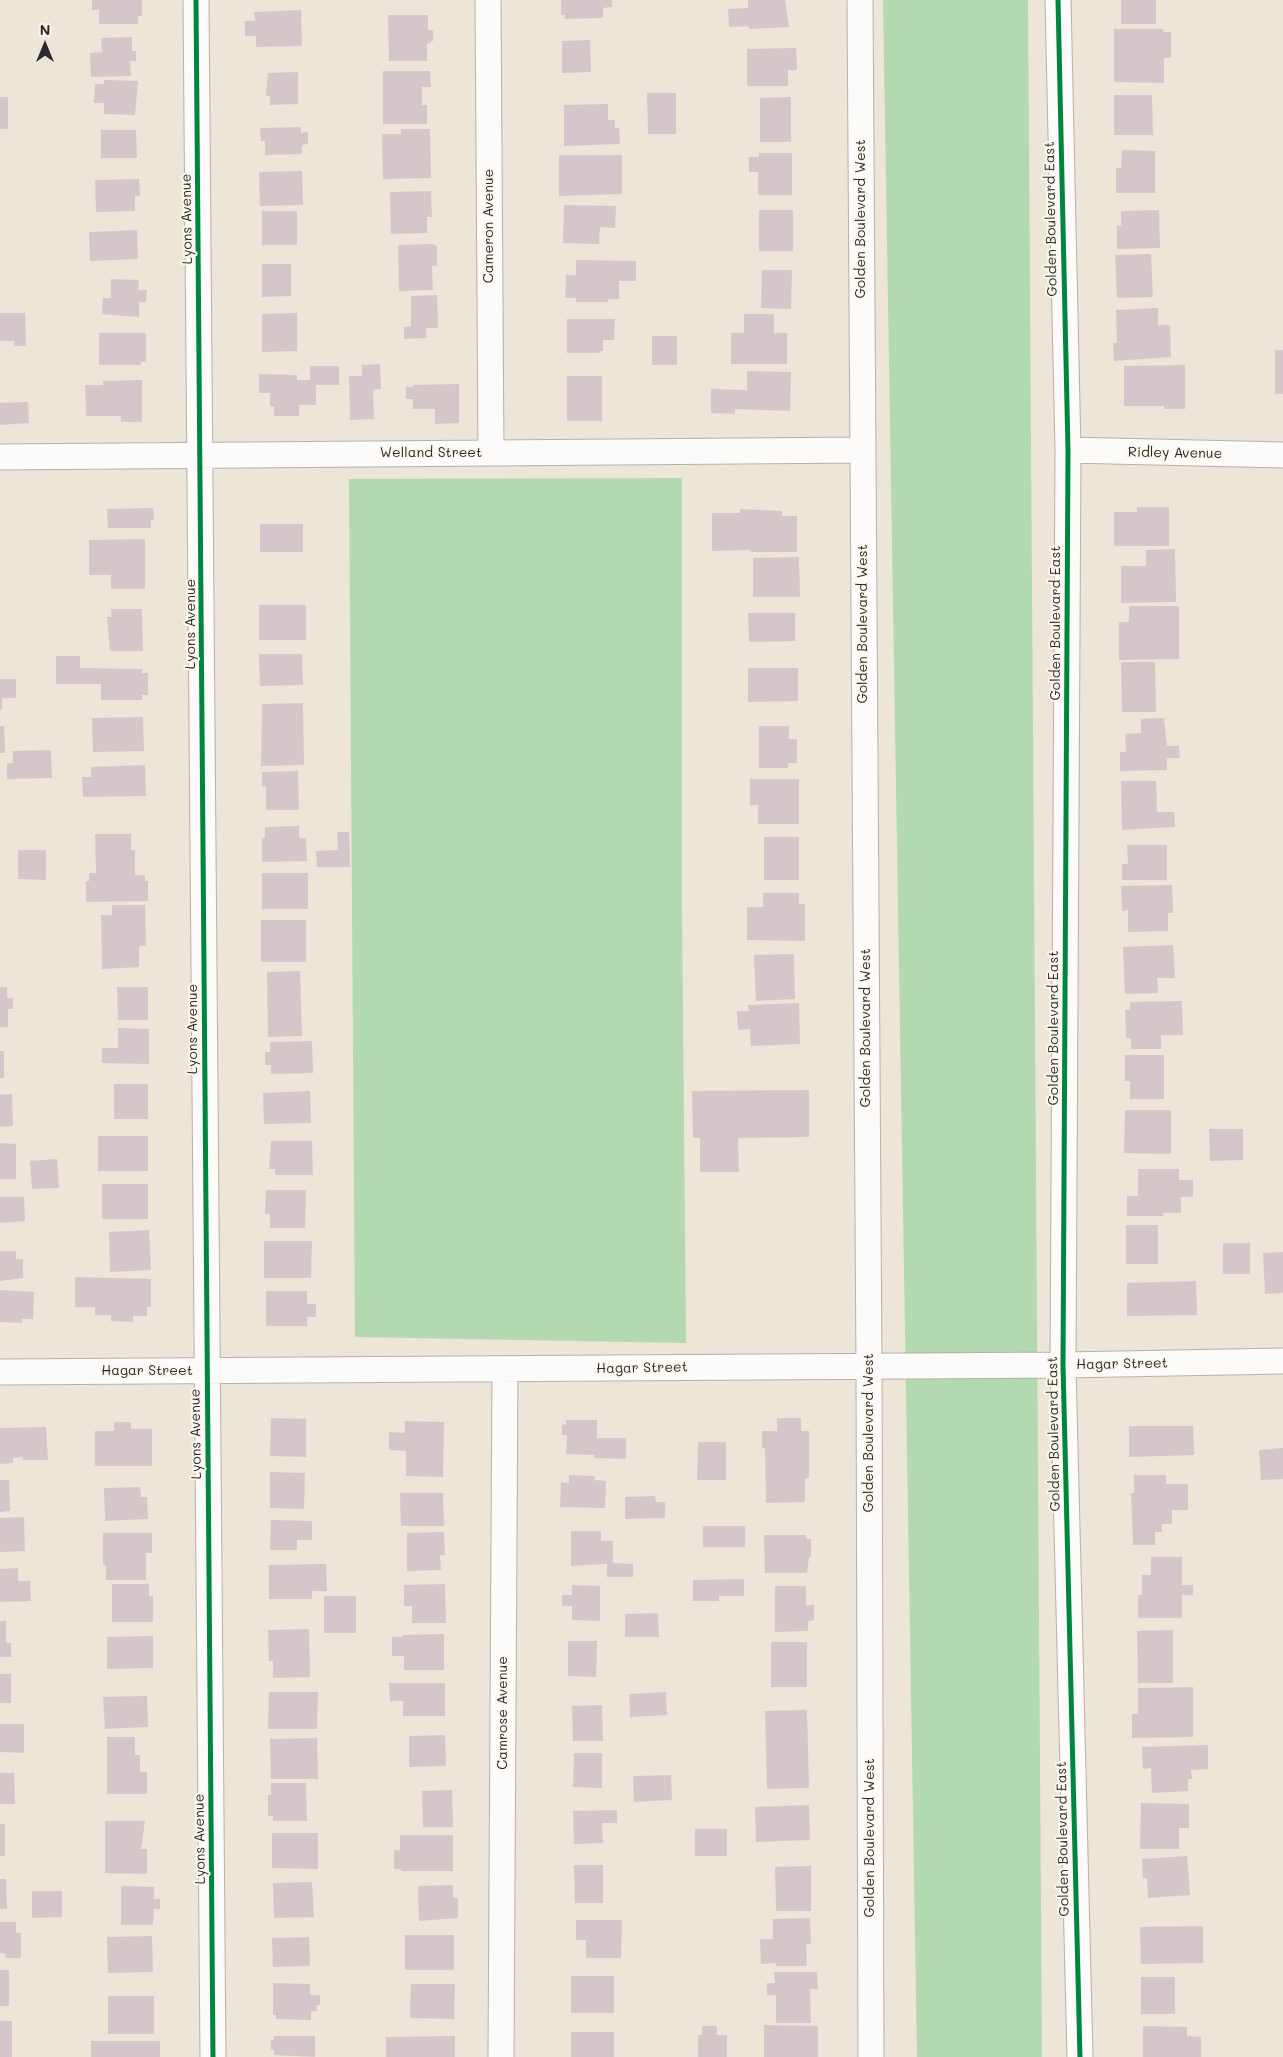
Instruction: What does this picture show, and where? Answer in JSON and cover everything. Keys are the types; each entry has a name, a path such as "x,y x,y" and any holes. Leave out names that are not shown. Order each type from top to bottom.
{"street":[{"name":"Lyons Avenue","path":"196,0 213,2057"},
{"name":"Cameron Avenue","path":"488,0 491,453"},
{"name":"Golden Boulevard West","path":"860,0 869,1366 871,2057"},
{"name":"Golden Boulevard East","path":"1058,0 1068,450 1063,1365 1080,2057"},
{"name":"Welland Street","path":"0,457 862,450"},
{"name":"Ridley Avenue","path":"1068,450 1283,455"},
{"name":"Hagar Street","path":"0,1372 1063,1365 1283,1361"},
{"name":"Camrose Avenue","path":"501,2057 505,1369"}],"green space":[{"path":"883,0 1028,0 1042,2057 917,2057"},
{"path":"682,478 682,909 686,1343 355,1337 349,479"}],"building":[{"path":"92,0 142,0 142,16 138,16 138,24 99,24 99,10 92,10"},
{"path":"561,0 612,0 612,7 603,8 603,18 565,19 565,15 561,15"},
{"path":"748,0 785,0 789,27 749,29 749,26 729,27 728,9 748,8"},
{"path":"1121,0 1156,0 1156,24 1121,24"},
{"path":"301,10 302,46 256,47 256,36 245,36 245,21 255,21 254,12"},
{"path":"388,15 428,15 428,30 433,30 433,41 427,44 427,61 389,61"},
{"path":"1114,29 1163,29 1163,32 1171,32 1171,58 1164,58 1164,83 1114,82"},
{"path":"132,37 132,51 136,51 136,61 130,61 131,76 91,77 90,53 102,52 101,38"},
{"path":"590,40 591,72 562,73 562,41"},
{"path":"796,48 797,70 788,70 788,86 747,86 747,49"},
{"path":"383,71 430,71 431,87 422,87 422,105 427,105 427,124 383,124"},
{"path":"298,72 298,104 270,105 270,96 266,96 268,73"},
{"path":"104,80 138,81 135,115 104,114 104,103 94,103 95,84 104,84"},
{"path":"647,93 676,93 676,134 648,134"},
{"path":"1114,95 1152,95 1153,135 1114,135"},
{"path":"0,97 8,97 8,129 0,129"},
{"path":"791,97 791,142 760,142 760,98"},
{"path":"608,104 608,120 615,120 615,128 619,128 620,144 564,146 564,105"},
{"path":"301,127 301,133 308,132 308,144 302,145 302,154 265,155 265,141 261,141 260,128"},
{"path":"401,129 430,129 431,178 383,179 382,134 401,134"},
{"path":"101,130 136,130 137,158 101,158"},
{"path":"1122,150 1155,151 1155,193 1116,193 1116,168 1121,168"},
{"path":"759,153 792,153 792,195 758,195 758,172 749,172 749,157 759,157"},
{"path":"559,155 622,155 622,194 559,196"},
{"path":"302,171 303,205 260,206 259,172"},
{"path":"139,179 140,196 135,196 135,211 96,212 95,180"},
{"path":"431,191 432,217 427,217 427,233 391,234 390,192"},
{"path":"564,205 616,206 615,228 600,227 599,244 563,243"},
{"path":"759,210 793,210 793,251 759,251"},
{"path":"1159,210 1160,248 1117,249 1117,226 1121,226 1121,211"},
{"path":"262,211 297,211 297,245 262,245"},
{"path":"137,230 138,259 90,261 89,232"},
{"path":"432,244 437,246 437,266 432,266 433,290 399,291 398,245"},
{"path":"1151,254 1153,297 1117,298 1115,255"},
{"path":"576,260 636,261 636,281 619,281 619,299 608,299 608,302 576,302 576,298 565,298 566,275 576,275"},
{"path":"262,264 291,264 291,296 262,297"},
{"path":"762,270 792,270 791,309 761,308"},
{"path":"111,279 139,280 138,290 147,290 146,302 139,302 139,317 102,314 103,298 111,298"},
{"path":"437,295 438,328 426,328 427,338 404,339 404,327 411,326 411,296"},
{"path":"1158,308 1158,325 1170,325 1171,357 1114,361 1113,343 1117,343 1116,310"},
{"path":"0,313 25,313 26,346 14,346 14,341 0,341"},
{"path":"297,313 297,351 262,352 262,314"},
{"path":"744,314 774,314 774,333 787,333 787,364 731,364 731,333 744,333"},
{"path":"567,319 615,319 614,340 603,340 603,351 599,353 567,353"},
{"path":"99,333 146,333 146,362 141,362 141,365 99,365"},
{"path":"652,336 677,336 677,365 652,365"},
{"path":"1275,350 1283,350 1283,394 1275,394"},
{"path":"380,364 381,389 373,390 374,419 350,420 349,376 362,376 362,365"},
{"path":"1185,365 1185,409 1164,409 1164,406 1124,406 1124,366"},
{"path":"310,366 339,366 339,385 316,385 316,405 299,405 299,416 274,416 274,407 270,406 270,393 259,393 259,374 297,375 297,380 310,380"},
{"path":"747,371 791,372 790,411 735,409 735,414 711,413 711,389 747,390"},
{"path":"567,376 602,376 602,421 567,421"},
{"path":"142,380 142,422 121,422 121,416 86,416 85,385 103,385 103,381"},
{"path":"459,384 459,423 435,424 435,409 413,409 413,399 406,399 406,387 413,387 413,385"},
{"path":"28,402 29,423 0,425 0,403"},
{"path":"1137,507 1169,507 1169,546 1114,546 1114,512 1137,512"},
{"path":"153,508 154,520 151,520 151,528 108,528 107,509"},
{"path":"740,509 782,511 782,516 797,516 797,552 712,551 712,513 740,513"},
{"path":"260,524 303,524 303,552 260,552"},
{"path":"145,539 145,589 111,589 111,575 89,575 89,540"},
{"path":"1175,549 1176,602 1121,603 1121,566 1146,566 1146,550"},
{"path":"799,557 800,597 753,597 753,558"},
{"path":"259,605 306,605 306,640 259,640"},
{"path":"1129,606 1179,606 1179,659 1119,660 1119,622 1129,622"},
{"path":"111,609 142,609 143,651 110,651 107,617 112,617"},
{"path":"748,613 795,613 795,641 749,642"},
{"path":"259,654 302,654 303,685 260,686"},
{"path":"56,656 80,656 80,668 142,669 142,673 148,673 148,695 142,695 142,700 101,700 101,684 56,684"},
{"path":"1121,662 1155,662 1156,712 1122,712"},
{"path":"748,668 798,668 798,701 748,702"},
{"path":"0,679 16,679 16,698 2,698 2,709 0,709"},
{"path":"303,703 304,765 261,766 262,704"},
{"path":"143,717 144,751 93,752 92,718"},
{"path":"1164,718 1167,746 1179,746 1180,758 1167,758 1167,770 1120,771 1120,752 1126,752 1125,734 1141,733 1141,719"},
{"path":"0,726 4,726 5,753 0,753"},
{"path":"759,726 789,726 789,739 797,739 797,763 788,763 788,768 759,768"},
{"path":"51,750 52,778 7,779 7,763 13,763 13,751"},
{"path":"145,765 146,796 83,797 82,777 91,777 91,767"},
{"path":"298,771 299,810 266,810 266,787 262,787 262,772"},
{"path":"750,779 799,779 799,824 758,824 758,805 750,805"},
{"path":"1121,781 1156,781 1157,812 1174,812 1175,827 1122,830"},
{"path":"299,826 299,838 306,838 307,861 262,862 262,838 265,838 265,827"},
{"path":"337,832 349,832 350,867 317,867 316,851 338,850"},
{"path":"95,834 131,834 131,850 135,850 135,875 145,875 145,881 148,881 148,901 86,902 86,881 89,881 89,873 96,873"},
{"path":"764,837 799,837 799,880 764,880"},
{"path":"1127,845 1167,845 1167,880 1122,880 1122,864 1128,864"},
{"path":"18,850 46,850 46,880 18,879"},
{"path":"262,873 308,873 308,909 262,909"},
{"path":"1172,885 1173,913 1168,913 1168,931 1128,932 1128,910 1122,911 1121,886"},
{"path":"763,893 799,893 799,904 805,904 805,941 747,940 747,907 763,907"},
{"path":"112,905 145,905 146,946 139,946 139,967 102,969 101,915 112,915"},
{"path":"261,920 306,920 306,962 261,962"},
{"path":"1173,945 1175,978 1157,978 1158,993 1125,994 1123,947"},
{"path":"794,954 795,999 756,1001 754,955"},
{"path":"300,971 302,1036 268,1037 267,972"},
{"path":"0,987 7,987 7,998 13,998 13,1009 8,1009 8,1027 0,1027"},
{"path":"117,987 148,987 148,1020 118,1020"},
{"path":"1182,1001 1183,1035 1161,1035 1161,1049 1131,1049 1131,1038 1126,1038 1125,1010 1130,1010 1130,1002"},
{"path":"799,1003 800,1044 751,1046 750,1029 738,1030 737,1011 749,1011 748,1005"},
{"path":"118,1028 149,1029 149,1064 102,1063 102,1048 118,1048"},
{"path":"312,1041 313,1073 271,1074 271,1065 265,1065 265,1052 270,1052 270,1042"},
{"path":"0,1051 4,1051 4,1078 0,1078"},
{"path":"1125,1055 1164,1055 1164,1099 1130,1099 1130,1081 1125,1081"},
{"path":"114,1084 148,1084 148,1119 114,1119"},
{"path":"809,1090 809,1137 738,1138 739,1172 700,1172 700,1138 693,1138 692,1091"},
{"path":"310,1091 311,1123 264,1124 263,1093"},
{"path":"12,1094 13,1126 0,1127 0,1095"},
{"path":"1125,1110 1171,1110 1171,1154 1124,1153"},
{"path":"1209,1129 1243,1129 1243,1160 1210,1161"},
{"path":"98,1136 148,1136 148,1171 98,1171"},
{"path":"271,1141 312,1141 313,1175 275,1175 275,1169 269,1169"},
{"path":"0,1143 16,1144 16,1179 0,1179"},
{"path":"57,1159 59,1188 32,1189 30,1161"},
{"path":"1138,1169 1179,1169 1179,1180 1193,1180 1193,1197 1181,1197 1181,1213 1163,1213 1163,1216 1127,1216 1127,1196 1138,1196"},
{"path":"102,1184 148,1184 148,1219 102,1219"},
{"path":"266,1190 306,1190 305,1228 270,1228 270,1214 265,1214"},
{"path":"0,1197 24,1197 25,1221 0,1223"},
{"path":"1126,1225 1158,1225 1158,1264 1126,1264"},
{"path":"149,1230 151,1270 110,1272 109,1232"},
{"path":"264,1241 312,1241 311,1278 264,1278"},
{"path":"1223,1243 1250,1243 1250,1274 1223,1274"},
{"path":"0,1251 16,1251 16,1259 23,1259 23,1278 0,1281"},
{"path":"1283,1252 1283,1293 1265,1294 1263,1253"},
{"path":"75,1277 151,1279 151,1307 147,1307 147,1316 133,1316 133,1322 111,1321 111,1315 95,1315 95,1307 75,1307"},
{"path":"1196,1281 1197,1315 1127,1316 1127,1283"},
{"path":"0,1290 34,1292 33,1319 22,1319 22,1323 0,1322"},
{"path":"266,1291 307,1291 307,1304 316,1304 316,1317 307,1317 307,1326 266,1326"},
{"path":"271,1418 306,1419 306,1457 270,1456"},
{"path":"777,1418 801,1418 801,1431 809,1431 809,1478 805,1478 805,1502 766,1503 765,1448 762,1448 762,1431 777,1431"},
{"path":"566,1420 597,1420 597,1438 626,1438 626,1459 594,1458 594,1455 566,1454 567,1435 562,1435 562,1424 566,1425"},
{"path":"405,1421 444,1422 443,1477 406,1476 406,1451 389,1450 389,1432 405,1433"},
{"path":"114,1422 131,1422 131,1429 152,1429 152,1466 95,1466 95,1431 114,1431"},
{"path":"1129,1426 1193,1426 1194,1455 1129,1457"},
{"path":"46,1427 48,1460 23,1460 23,1457 13,1458 13,1463 0,1464 0,1428"},
{"path":"698,1442 726,1442 726,1480 697,1480"},
{"path":"1283,1448 1283,1479 1261,1480 1259,1450"},
{"path":"270,1472 305,1473 304,1509 270,1508"},
{"path":"569,1475 595,1476 594,1480 606,1481 605,1508 560,1507 561,1482 569,1483"},
{"path":"1134,1475 1166,1475 1166,1484 1188,1484 1188,1510 1172,1510 1172,1524 1162,1524 1162,1532 1155,1532 1155,1545 1133,1545 1131,1493 1134,1493"},
{"path":"0,1480 9,1480 10,1511 0,1512"},
{"path":"140,1487 141,1497 147,1497 148,1519 105,1521 104,1488"},
{"path":"400,1493 443,1493 444,1526 401,1526"},
{"path":"655,1496 656,1502 665,1502 665,1518 625,1519 625,1497"},
{"path":"24,1517 25,1551 0,1552 0,1518"},
{"path":"271,1520 312,1521 312,1540 297,1540 297,1550 270,1550"},
{"path":"703,1526 745,1526 745,1547 703,1547"},
{"path":"571,1531 601,1531 601,1541 613,1541 613,1563 633,1564 633,1577 607,1577 607,1564 571,1566"},
{"path":"444,1532 445,1555 440,1555 441,1570 407,1571 407,1533"},
{"path":"103,1533 152,1533 152,1553 146,1553 146,1580 106,1580 106,1565 103,1565"},
{"path":"764,1535 806,1535 806,1539 811,1539 811,1557 809,1557 807,1573 765,1573"},
{"path":"1151,1557 1182,1557 1182,1585 1193,1585 1193,1595 1182,1595 1182,1618 1138,1618 1138,1595 1142,1595 1142,1575 1151,1575"},
{"path":"326,1564 327,1591 312,1591 312,1599 269,1599 269,1565"},
{"path":"18,1568 18,1581 30,1581 31,1601 0,1602 0,1569"},
{"path":"744,1579 744,1596 719,1596 719,1601 693,1601 693,1580"},
{"path":"112,1584 149,1584 149,1596 153,1596 153,1622 112,1622"},
{"path":"445,1584 446,1623 412,1623 412,1606 404,1606 404,1585"},
{"path":"572,1585 600,1586 600,1621 572,1620 572,1606 562,1606 562,1595 572,1595"},
{"path":"775,1586 806,1586 806,1605 814,1605 814,1620 808,1621 808,1631 775,1632"},
{"path":"324,1596 356,1596 356,1633 324,1633"},
{"path":"658,1613 659,1637 625,1637 625,1614"},
{"path":"0,1621 6,1621 6,1643 11,1643 11,1657 0,1657"},
{"path":"309,1629 310,1677 273,1678 273,1661 269,1661 268,1630"},
{"path":"1173,1630 1173,1683 1138,1683 1137,1631"},
{"path":"444,1634 444,1670 404,1670 404,1656 392,1656 392,1637"},
{"path":"153,1636 153,1668 107,1669 107,1637"},
{"path":"568,1641 597,1641 596,1677 568,1676"},
{"path":"771,1642 807,1642 807,1687 771,1687"},
{"path":"0,1674 11,1674 11,1703 0,1703"},
{"path":"389,1683 445,1683 445,1716 403,1716 403,1701 390,1701"},
{"path":"1193,1687 1193,1737 1132,1738 1132,1714 1138,1714 1138,1688"},
{"path":"269,1692 318,1692 317,1729 268,1729"},
{"path":"666,1692 667,1715 630,1717 629,1694"},
{"path":"147,1696 148,1727 105,1729 103,1697"},
{"path":"602,1705 603,1741 573,1741 572,1706"},
{"path":"807,1710 809,1788 767,1789 765,1711"},
{"path":"0,1724 24,1724 24,1753 0,1752"},
{"path":"445,1735 446,1766 409,1767 409,1736"},
{"path":"107,1737 135,1737 135,1755 140,1755 140,1772 147,1772 147,1794 107,1794"},
{"path":"317,1738 318,1779 271,1779 270,1739"},
{"path":"1208,1745 1208,1769 1191,1770 1192,1779 1188,1779 1188,1791 1152,1793 1151,1768 1143,1769 1142,1747"},
{"path":"574,1753 602,1753 602,1788 573,1787"},
{"path":"0,1773 14,1773 15,1804 0,1804"},
{"path":"671,1775 672,1800 634,1802 633,1776"},
{"path":"271,1783 306,1783 307,1821 273,1821 273,1816 268,1816 268,1795 271,1795"},
{"path":"452,1790 453,1827 423,1827 422,1791"},
{"path":"1141,1803 1189,1804 1189,1828 1179,1828 1179,1849 1140,1849"},
{"path":"809,1805 810,1840 756,1842 755,1807"},
{"path":"617,1810 617,1823 602,1823 603,1843 574,1844 573,1811"},
{"path":"105,1821 145,1821 141,1849 147,1849 147,1874 105,1873"},
{"path":"0,1824 5,1824 5,1856 0,1856"},
{"path":"695,1829 727,1829 727,1856 695,1856"},
{"path":"272,1833 318,1833 318,1869 272,1868"},
{"path":"400,1835 453,1835 453,1871 401,1871 401,1869 394,1869 394,1850 400,1850"},
{"path":"1187,1856 1190,1895 1148,1898 1147,1878 1143,1878 1142,1859"},
{"path":"574,1865 603,1865 603,1903 575,1903"},
{"path":"811,1866 811,1911 776,1911 775,1867"},
{"path":"0,1879 6,1879 7,1909 0,1909"},
{"path":"312,1882 314,1917 274,1918 273,1883"},
{"path":"453,1885 453,1898 458,1898 458,1918 419,1921 418,1886"},
{"path":"121,1886 154,1887 154,1899 160,1899 160,1909 154,1909 153,1925 121,1925"},
{"path":"32,1891 62,1891 62,1917 32,1918"},
{"path":"810,1918 811,1944 806,1944 807,1966 776,1966 776,1963 761,1964 760,1939 773,1939 773,1919"},
{"path":"576,1920 622,1920 621,1958 586,1958 586,1940 576,1940"},
{"path":"0,1922 16,1922 16,1933 21,1933 21,1958 6,1958 5,1953 0,1953"},
{"path":"1203,1926 1203,1963 1141,1964 1140,1927"},
{"path":"405,1935 454,1935 454,1970 405,1970"},
{"path":"152,1936 153,1972 108,1973 107,1937"},
{"path":"309,1937 310,1966 273,1967 272,1938"},
{"path":"0,1970 9,1970 9,2006 0,2006"},
{"path":"774,1972 817,1972 818,1989 810,1989 811,2023 776,2023 776,1995 767,1995 767,1983 775,1983"},
{"path":"571,1976 614,1976 614,2013 571,2013"},
{"path":"1141,1977 1175,1977 1175,2014 1141,2014"},
{"path":"273,1983 310,1984 310,1995 320,1995 320,2005 317,2005 317,2011 311,2011 311,2020 276,2019 276,2015 273,2015"},
{"path":"411,1984 455,1984 454,2019 410,2018"},
{"path":"108,1996 154,1996 154,2034 108,2034"},
{"path":"0,2021 12,2021 12,2057 0,2057"},
{"path":"764,2025 818,2026 818,2057 764,2057"},
{"path":"702,2026 717,2026 717,2035 727,2035 727,2057 698,2057 698,2035 702,2035"},
{"path":"1143,2026 1187,2027 1187,2036 1201,2037 1201,2057 1143,2057"},
{"path":"571,2032 614,2032 614,2057 571,2057"},
{"path":"274,2036 315,2036 315,2057 274,2055 274,2050 271,2050 271,2040 274,2040"},
{"path":"455,2036 455,2057 386,2057 386,2037"},
{"path":"91,2041 160,2041 160,2057 91,2057"}],"cycle path":[{"path":"196,0 213,2057"},
{"path":"1058,0 1068,450 1063,1365 1080,2057"}]}
